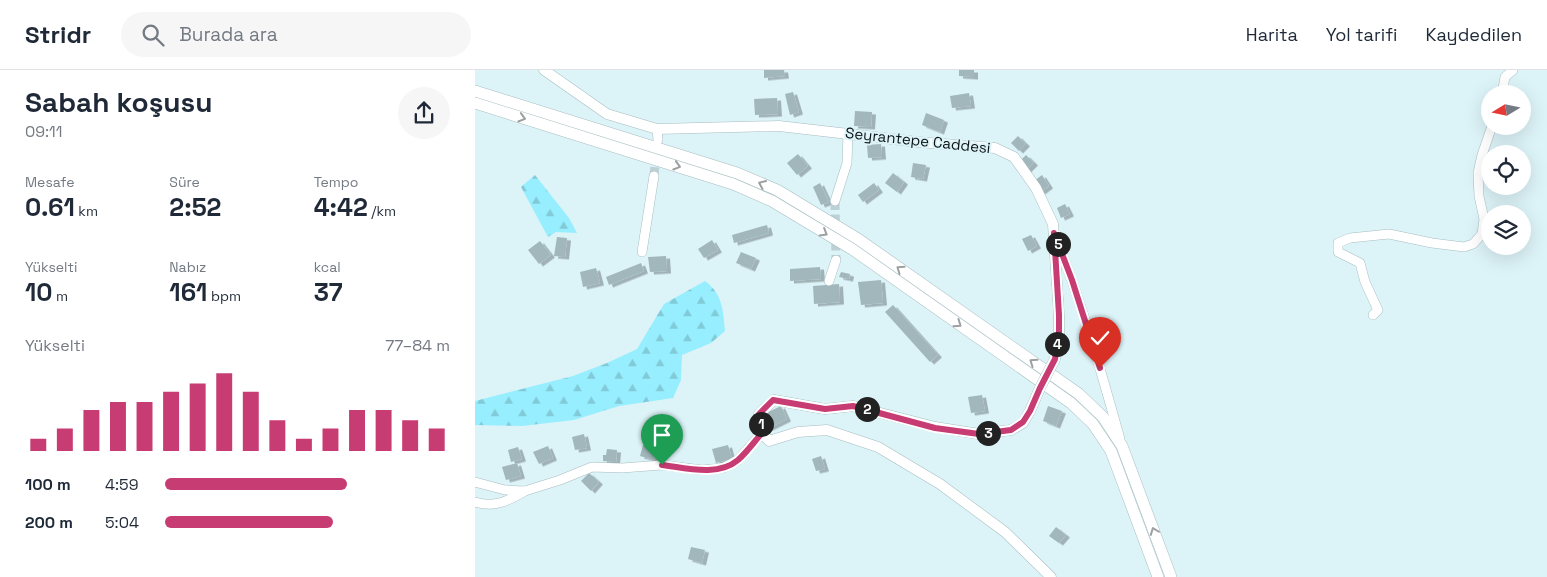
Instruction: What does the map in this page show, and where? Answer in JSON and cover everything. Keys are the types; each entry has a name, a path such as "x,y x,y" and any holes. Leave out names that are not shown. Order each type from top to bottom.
{"main road":[{"path":"475,91 737,173 777,190 858,239 1079,394 1103,417 1123,448 1171,577"},
{"path":"475,103 733,184 771,201 852,249 1071,403 1093,424 1111,451 1158,577"}],"street":[{"name":"Seyrantepe Caddesi","path":"544,70 607,114 657,129 779,126 918,142 995,148 1014,157 1036,188 1053,224 1059,334 1055,359 1023,422 1011,430 979,434 935,428 853,406 825,409 773,400 759,414 762,433"},
{"path":"1504,85 1505,77 1513,70"},
{"path":"657,129 657,140"},
{"path":"835,200 847,163 848,133"},
{"path":"1373,315 1377,310 1376,305 1365,282 1360,263 1338,252 1338,243 1350,238 1389,234 1432,243 1464,247 1473,244 1482,234 1484,219 1479,196 1478,173 1489,135"},
{"path":"642,252 654,176"},
{"path":"1054,233 1072,280 1123,448"},
{"path":"829,281 836,260"},
{"path":"475,502 486,505 508,501 525,491 592,467 622,468 662,465 701,470 723,468 738,460 762,433 769,441 798,432 827,430 878,446 940,484 1005,532 1051,577"},
{"path":"475,482 505,490 525,491"}],"green space":[{"path":"535,175 569,218 577,233 556,232 548,237 521,187"},
{"path":"705,281 719,297 723,310 725,331 711,343 682,355 681,380 673,398 619,406 574,420 522,426 475,425 475,401 573,376 637,349 664,304"}],"building":[{"path":"764,70 784,70 785,76 764,78"},
{"path":"959,70 974,70 974,77 959,76"},
{"path":"793,92 799,112 790,115 785,94"},
{"path":"969,93 971,106 952,108 950,96"},
{"path":"777,98 778,114 755,115 754,99"},
{"path":"855,111 872,112 871,127 854,126"},
{"path":"926,113 944,120 940,132 922,125"},
{"path":"1018,136 1026,144 1019,151 1011,143"},
{"path":"881,144 882,157 868,158 867,145"},
{"path":"798,154 808,166 797,175 787,163"},
{"path":"1026,155 1034,163 1027,170 1019,162"},
{"path":"913,163 926,165 923,179 911,177"},
{"path":"893,173 904,182 897,192 885,183"},
{"path":"1042,175 1049,186 1041,192 1034,181"},
{"path":"820,183 829,202 821,205 813,187"},
{"path":"874,183 879,190 863,202 858,195"},
{"path":"1065,204 1070,214 1061,218 1057,208"},
{"path":"767,225 769,233 734,243 732,235"},
{"path":"1031,235 1037,246 1028,251 1022,239"},
{"path":"557,237 567,238 565,257 554,256"},
{"path":"712,240 718,250 704,258 698,249"},
{"path":"540,241 551,255 539,264 528,250"},
{"path":"741,252 756,258 751,269 736,263"},
{"path":"666,256 667,271 650,272 648,257"},
{"path":"641,263 644,271 609,285 606,277"},
{"path":"820,267 821,279 790,281 790,269"},
{"path":"596,268 600,283 583,287 580,272"},
{"path":"841,272 850,274 849,279 839,277"},
{"path":"881,280 883,303 861,305 858,282"},
{"path":"839,284 840,302 814,304 813,286"},
{"path":"893,305 938,355 930,362 885,312"},
{"path":"982,395 985,411 971,413 968,397"},
{"path":"781,406 787,419 769,428 762,415"},
{"path":"1048,406 1062,411 1056,426 1043,421"},
{"path":"584,434 587,448 575,450 572,437"},
{"path":"643,445 656,448 654,460 640,456"},
{"path":"728,445 732,459 716,463 712,449"},
{"path":"548,446 553,458 539,464 533,452"},
{"path":"518,447 522,459 511,462 508,450"},
{"path":"607,449 617,450 616,462 603,461 603,455 606,455"},
{"path":"821,456 825,469 816,471 812,459"},
{"path":"517,463 521,476 506,480 502,467"},
{"path":"589,473 599,482 591,491 581,481"},
{"path":"1056,527 1066,535 1059,543 1049,536"},
{"path":"691,547 705,550 702,563 688,559"}],"tunnel":[{"path":"654,176 657,142"},
{"path":"835,201 836,260"}],"route":[{"path":"662,465 701,470 723,468 738,460 762,433 759,414 773,400 825,409 853,406 935,428 979,434 1011,430 1023,422 1030,411 1055,359 1059,334 1059,315 1054,233 1072,280 1100,368"}]}
